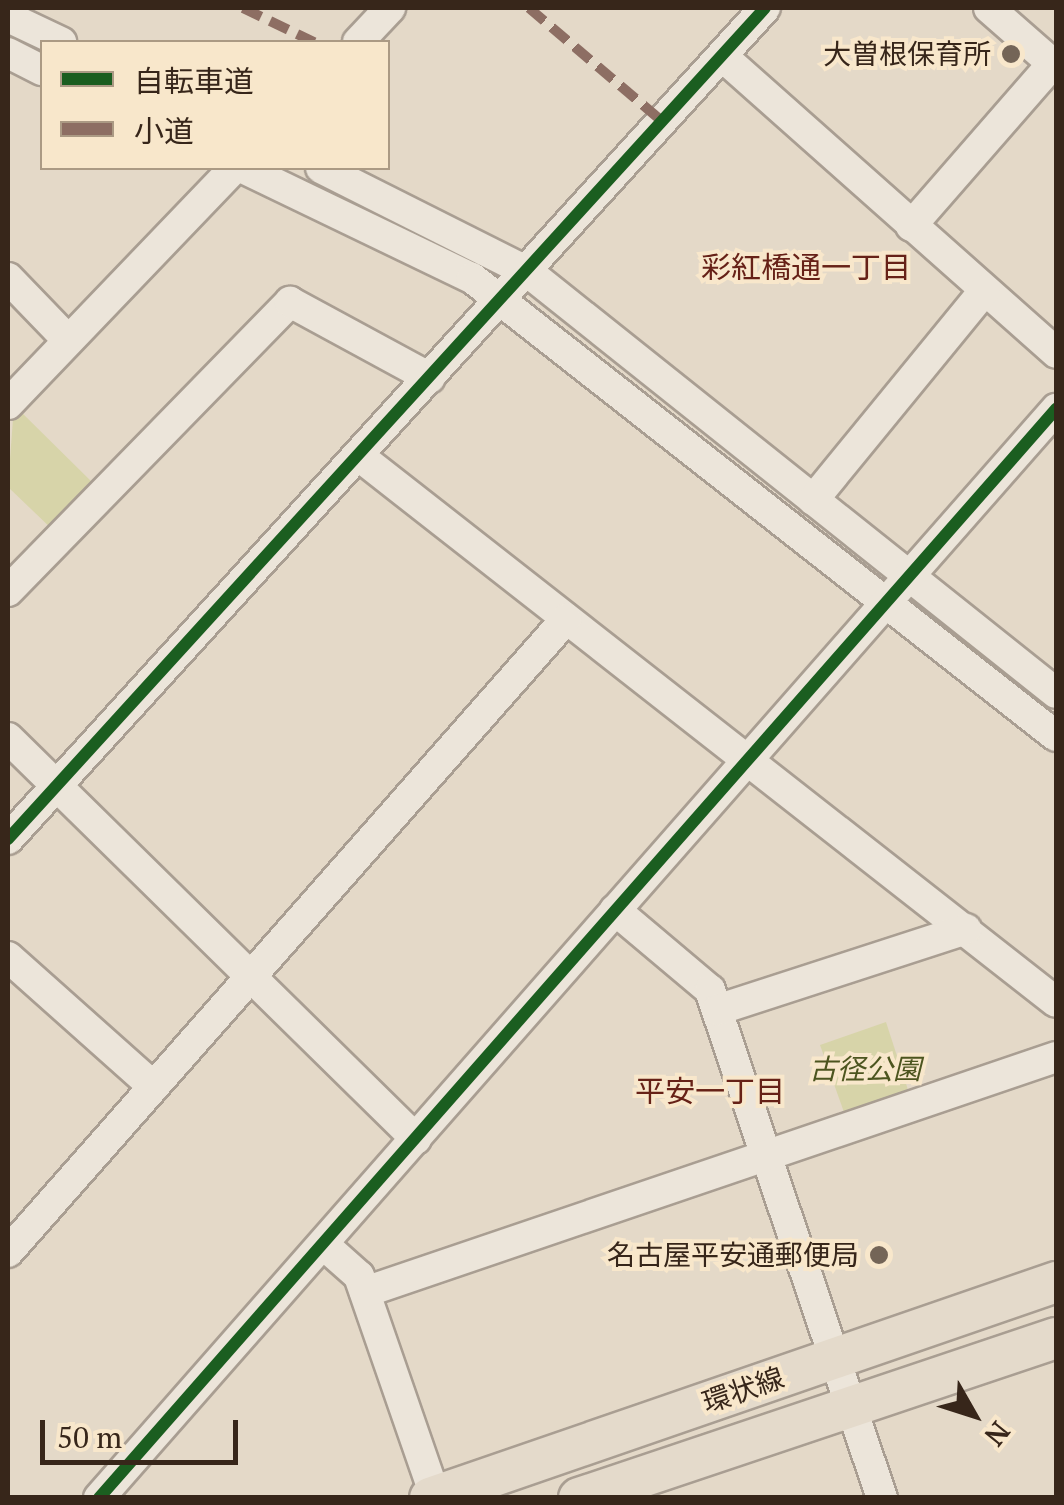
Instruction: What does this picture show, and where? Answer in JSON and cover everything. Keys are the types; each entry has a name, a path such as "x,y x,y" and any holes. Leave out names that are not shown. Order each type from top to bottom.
{"main road":[{"name":"環状線","path":"433,1497 1056,1282"},
{"name":"環状線","path":"579,1498 1056,1338"}],"street":[{"path":"360,40 390,8"},
{"path":"8,840 764,8"},
{"path":"911,226 1055,62 989,8"},
{"path":"8,17 58,40"},
{"path":"8,54 40,69"},
{"path":"722,56 1056,353"},
{"path":"8,404 66,338 232,170"},
{"path":"247,170 502,299 1056,736"},
{"path":"325,170 528,272 1056,693"},
{"path":"8,278 66,338"},
{"path":"813,500 985,290"},
{"path":"8,591 290,302 430,378"},
{"path":"98,1498 1056,409"},
{"path":"358,456 1056,1002"},
{"path":"8,1252 566,618"},
{"path":"8,738 248,979 416,1139"},
{"path":"615,910 710,990 882,1498"},
{"path":"718,1010 966,929"},
{"path":"8,957 154,1087"},
{"path":"365,1292 1056,1058"},
{"path":"323,1244 365,1292 433,1497"}],"green space":[{"path":"14,405 98,488 55,532 8,487"},
{"name":"古径公園","path":"886,1022 909,1093 845,1115 820,1045"}],"marked path":[{"path":"243,8 310,40"},
{"path":"529,8 662,121"}],"cycle path":[{"path":"8,839 765,8"},
{"path":"99,1498 1056,409"}],"place":[{"name":"大曽根保育所","path":"1011,54"},
{"name":"名古屋平安通郵便局","path":"879,1255"}],"district":[{"name":"彩紅橋通一丁目","path":"806,267"},
{"name":"平安一丁目","path":"710,1091"}]}
